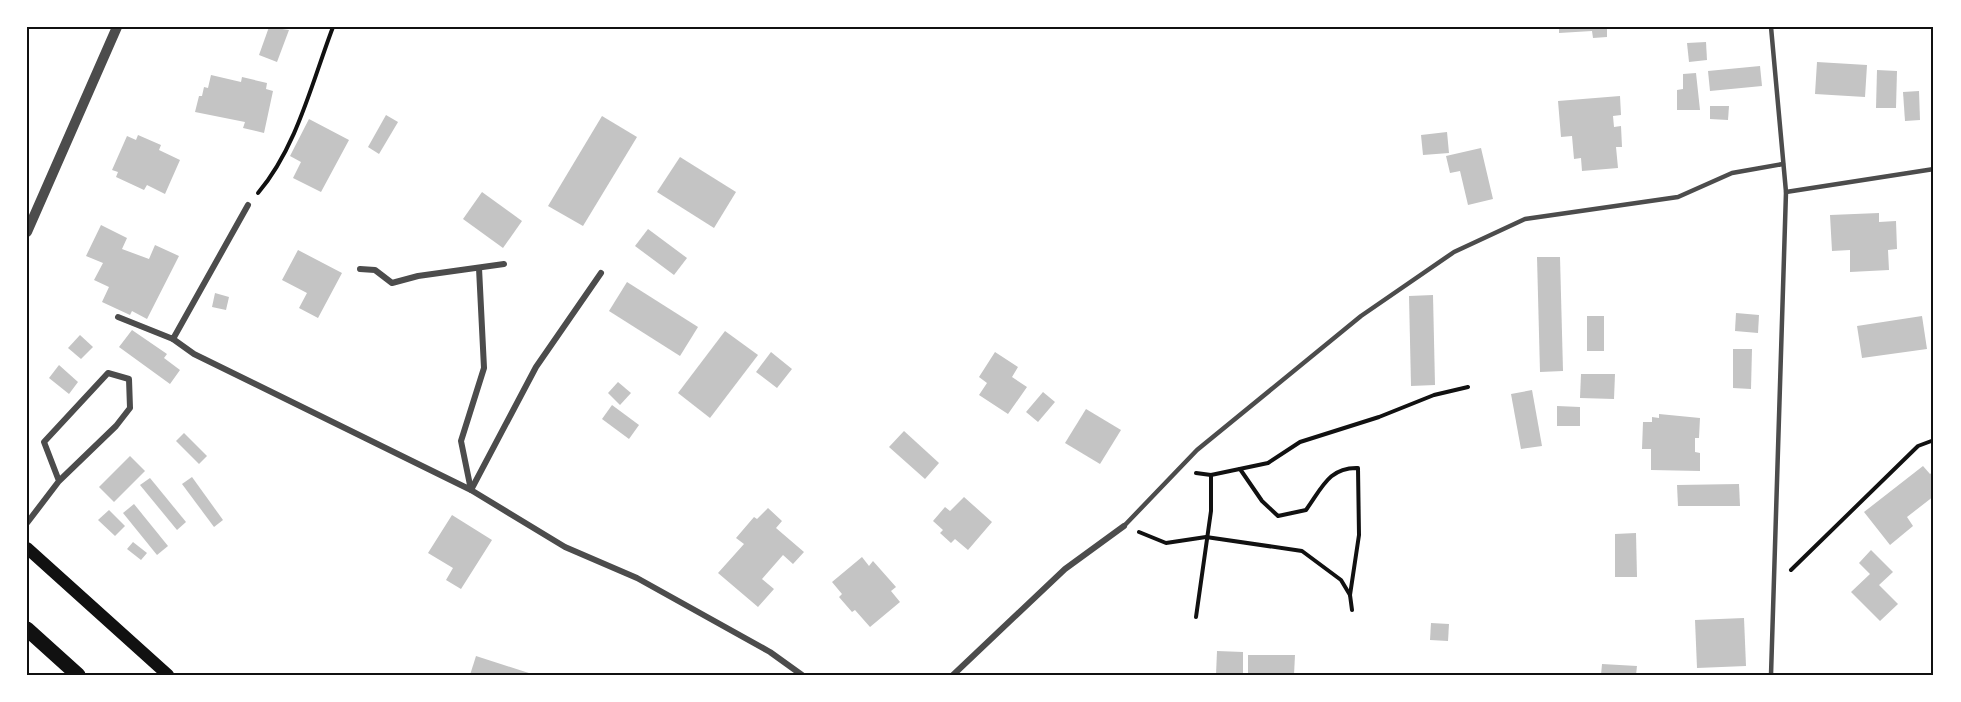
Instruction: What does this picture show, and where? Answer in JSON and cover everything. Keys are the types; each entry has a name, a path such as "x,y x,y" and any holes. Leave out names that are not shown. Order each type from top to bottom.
{"main road":[{"path":"27,548 168,675"},
{"path":"27,629 78,675"}],"street":[{"path":"27,232 117,27"},
{"path":"173,339 248,205"},
{"path":"360,270 375,270 392,283 418,276 504,264"},
{"path":"471,490 461,441 484,368 479,268"},
{"path":"471,490 536,367 601,273"},
{"path":"118,317 173,339 194,354 471,490 565,547 637,578 770,652 802,675"},
{"path":"27,523 59,481 116,426 130,408 129,378 108,374 44,442 59,481"},
{"path":"952,675 1065,568 1124,526"}],"lane":[{"path":"1771,27 1786,192 1771,675"},
{"path":"1124,526 1197,450 1361,316 1455,252 1525,219 1678,197 1732,173 1783,164"},
{"path":"1786,192 1934,169"}],"path":[{"path":"248,205 273,176 293,132 333,27"},
{"path":"1178,471 1211,475 1268,463 1300,442 1379,417 1434,395 1468,387"},
{"path":"1773,577 1795,569 1918,446 1934,440"},
{"path":"1240,469 1262,501 1278,516 1306,510 1331,475 1344,468 1358,468 1359,535 1350,595 1352,610"},
{"path":"1196,617 1210,511 1211,475"},
{"path":"1124,526 1166,543 1206,537 1302,551 1341,580 1350,595"}],"building":[{"path":"269,27 289,30 277,62 259,55"},
{"path":"1559,27 1607,27 1607,37 1593,38 1592,31 1559,33"},
{"path":"1706,42 1707,60 1689,62 1687,43"},
{"path":"1817,62 1867,65 1865,97 1815,94"},
{"path":"1760,66 1762,86 1710,91 1708,71"},
{"path":"1877,70 1897,71 1896,108 1876,108"},
{"path":"1696,73 1700,110 1677,110 1677,90 1683,89 1683,74"},
{"path":"211,75 241,82 242,77 267,83 266,89 273,91 264,133 243,128 245,122 195,112 199,96 202,96 204,87 208,88"},
{"path":"1919,91 1920,120 1905,121 1903,92"},
{"path":"1620,96 1621,115 1613,116 1614,127 1621,126 1622,147 1616,147 1618,168 1582,171 1581,158 1574,159 1572,136 1561,137 1558,101"},
{"path":"1710,106 1729,106 1728,120 1710,119"},
{"path":"386,115 398,122 379,154 368,147"},
{"path":"602,116 637,137 583,226 548,206"},
{"path":"309,119 349,140 321,192 293,178 301,162 290,156"},
{"path":"1447,132 1449,153 1423,155 1421,135"},
{"path":"138,135 161,145 159,150 180,160 165,194 147,185 144,190 116,177 118,172 112,170 127,136 136,140"},
{"path":"1481,148 1493,199 1468,205 1460,171 1450,173 1446,156"},
{"path":"680,157 736,192 714,228 657,192"},
{"path":"482,192 522,221 503,248 463,219"},
{"path":"1879,213 1879,222 1896,221 1897,249 1888,250 1889,270 1850,272 1850,250 1832,251 1830,215"},
{"path":"101,225 127,238 122,249 149,259 155,245 179,256 147,319 132,311 130,315 102,302 109,287 94,280 103,263 86,256"},
{"path":"648,229 687,258 674,275 635,246"},
{"path":"298,250 342,273 318,318 299,308 307,293 282,280"},
{"path":"1537,257 1560,257 1563,371 1540,372"},
{"path":"627,282 698,327 680,356 609,311"},
{"path":"215,293 229,297 226,310 212,307"},
{"path":"1433,295 1435,385 1411,386 1409,296"},
{"path":"1736,313 1759,315 1758,333 1735,331"},
{"path":"1587,316 1604,316 1604,351 1587,351"},
{"path":"1922,316 1927,349 1862,358 1857,326"},
{"path":"132,330 167,354 164,358 180,370 170,384 119,347"},
{"path":"725,331 758,355 710,418 678,393"},
{"path":"80,335 93,347 81,359 68,348"},
{"path":"1733,349 1752,349 1751,389 1733,388"},
{"path":"771,352 792,369 777,388 756,372"},
{"path":"995,352 1018,367 1012,377 1027,387 1008,414 979,395 987,383 979,377"},
{"path":"59,365 78,382 69,394 49,378"},
{"path":"1581,374 1615,374 1614,399 1580,398"},
{"path":"618,382 631,393 620,405 608,393"},
{"path":"1532,390 1542,446 1521,449 1511,394"},
{"path":"1043,392 1055,402 1038,422 1026,412"},
{"path":"612,405 639,425 629,439 602,419"},
{"path":"1557,406 1580,407 1580,426 1557,426"},
{"path":"1086,409 1121,430 1100,464 1065,443"},
{"path":"1659,414 1700,418 1699,438 1695,438 1695,452 1700,453 1700,471 1651,470 1651,449 1642,449 1643,422 1652,422 1652,417 1659,418"},
{"path":"904,431 939,463 925,479 889,447"},
{"path":"184,433 207,456 199,464 176,441"},
{"path":"130,456 145,471 114,502 99,487"},
{"path":"1923,466 1930,474 1934,471 1934,496 1907,517 1913,526 1890,545 1864,512"},
{"path":"192,477 223,520 214,527 182,484"},
{"path":"150,478 186,522 177,530 140,485"},
{"path":"1739,484 1740,506 1678,506 1677,485"},
{"path":"964,497 992,522 968,550 955,539 951,543 940,533 943,530 933,521 945,507 950,511"},
{"path":"134,504 168,546 157,555 123,513"},
{"path":"768,508 782,521 776,528 804,552 793,564 783,555 762,579 774,589 758,607 718,573 744,544 736,538 754,517 757,519"},
{"path":"109,510 125,526 115,536 98,520"},
{"path":"452,515 492,540 461,589 446,580 453,568 428,553"},
{"path":"1636,533 1637,577 1615,577 1615,534"},
{"path":"133,542 147,553 141,560 127,549"},
{"path":"1871,550 1893,572 1879,585 1898,604 1880,621 1851,592 1870,574 1859,563"},
{"path":"862,557 869,566 873,561 896,587 891,591 900,602 870,627 839,597 842,594 832,582"},
{"path":"1744,618 1746,666 1697,668 1695,620"},
{"path":"1431,623 1449,624 1448,641 1430,640"},
{"path":"1217,651 1243,652 1243,675 1216,675"},
{"path":"1248,655 1295,655 1294,675 1248,675"},
{"path":"476,656 535,675 470,675"},
{"path":"1602,664 1637,666 1636,675 1601,675"}]}
